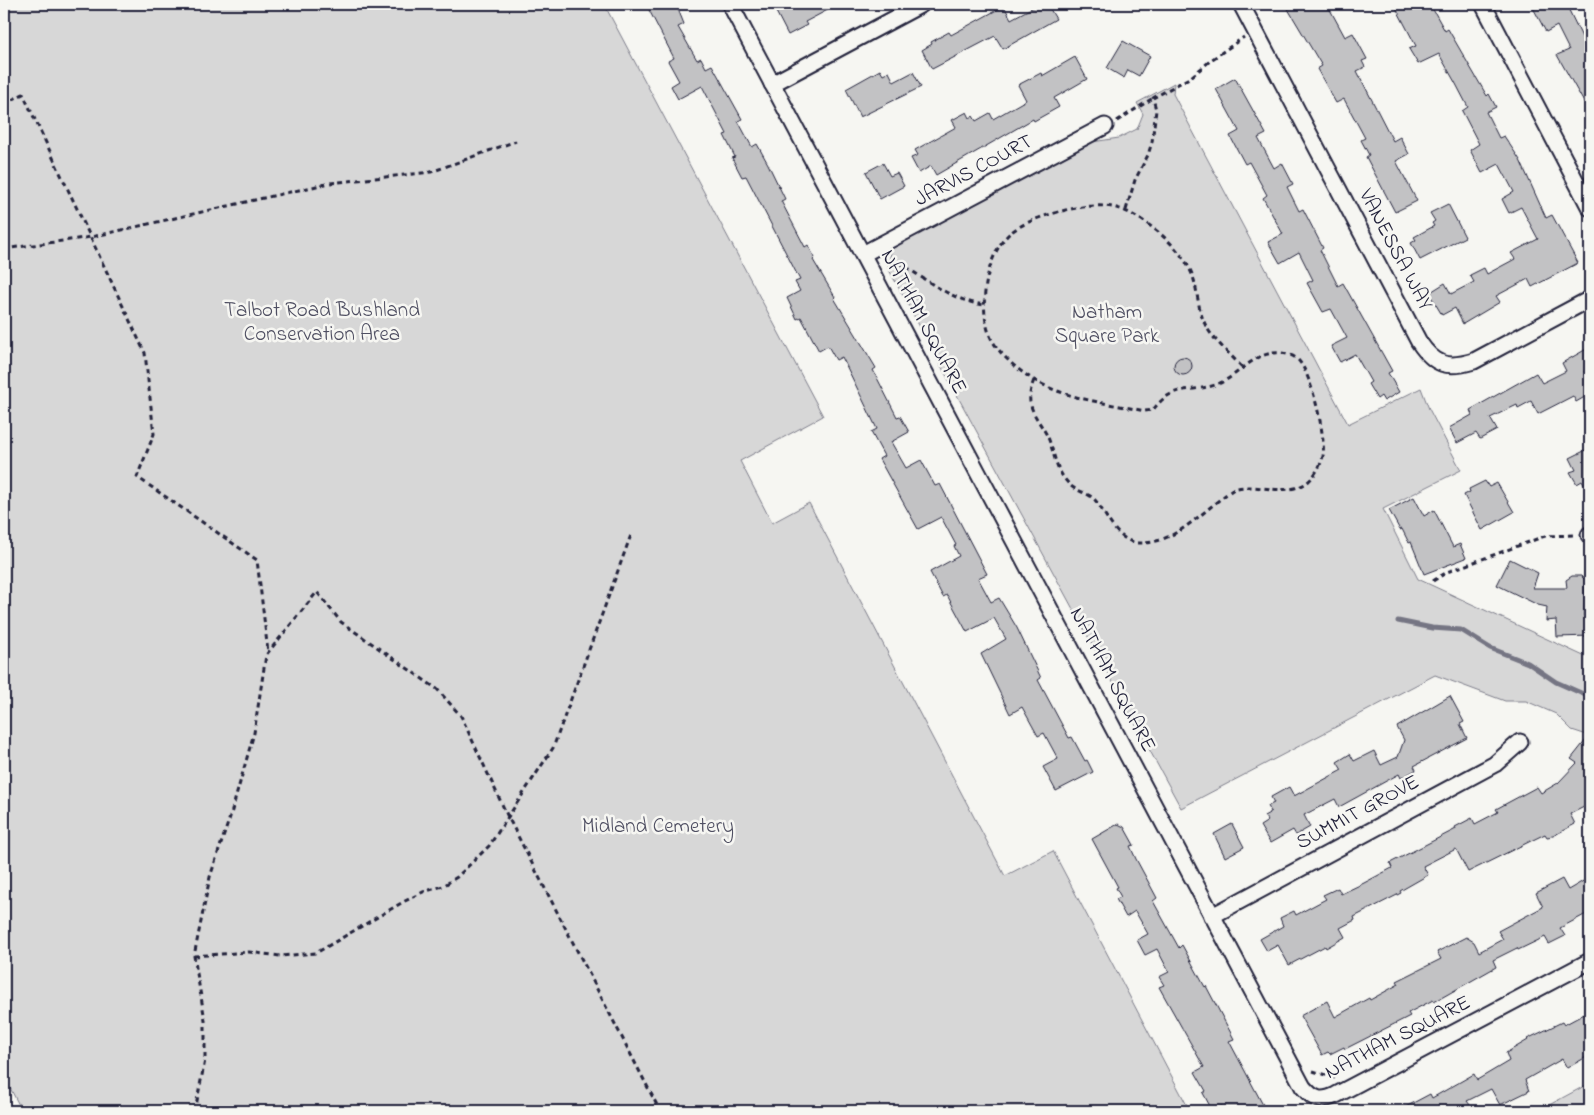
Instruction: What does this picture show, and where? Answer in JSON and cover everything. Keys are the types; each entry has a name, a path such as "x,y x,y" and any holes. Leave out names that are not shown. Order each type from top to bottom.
{"street":[{"name":"NATHAM SQUARE","path":"730,4 1303,1087 1316,1100 1324,1100 1367,1080 1590,961"},
{"path":"772,84 922,4"},
{"name":"VANESSA WAY","path":"1241,4 1415,334 1429,357 1444,365 1459,366 1474,361 1590,299"},
{"path":"1482,4 1590,208"},
{"name":"JARVIS COURT","path":"863,254 1106,126"},
{"name":"SUMMIT GROVE","path":"1212,916 1495,764 1520,742"}],"path":[{"path":"1106,126 1123,118 1153,98 1191,77 1211,60 1255,30"},
{"path":"4,104 23,94 145,353 154,434 137,477 257,560 268,653 254,733 231,814 210,877 194,956 205,1020 206,1060 195,1111"},
{"path":"1126,210 1134,180 1148,155 1152,142 1156,110 1153,98"},
{"path":"4,250 91,237 330,183 432,172 516,141"},
{"path":"1034,380 1030,393 1031,407 1049,440 1062,476 1072,487 1090,495 1118,533 1136,543 1146,543 1188,526 1234,489 1242,486 1286,491 1307,483 1320,466 1323,455 1323,442 1314,396 1298,359 1286,354 1273,353 1242,367 1217,384 1172,392 1165,396 1153,410 1145,411 1063,394 1034,380 1014,364 992,341 987,324 985,305 989,267 1002,242 1016,228 1044,216 1075,209 1104,206 1126,210 1156,230 1177,251 1192,275 1204,324 1242,367"},
{"path":"886,261 889,255 954,296 972,303 985,305"},
{"path":"1433,581 1447,572 1545,536 1590,534"},
{"path":"194,956 249,952 280,956 316,953 403,902 423,892 444,886 457,877 489,846 553,748 630,535"},
{"path":"268,653 317,592 341,622 437,689 461,716 508,815 660,1111"},
{"path":"1308,1069 1326,1076 1338,1078"}],"green space":[{"path":"4,4 604,4 823,416 740,461 772,523 809,503 1005,876 1053,851 1190,1111 22,1111 4,1076"},
{"name":"Natham Square Park","path":"1174,83 1173,94 1348,424 1421,388 1429,409 1461,470 1383,509 1418,579 1590,659 1590,736 1572,730 1556,714 1526,701 1505,701 1435,675 1181,808 888,268 892,246 1085,143 1119,138 1137,129 1143,114 1137,103"},
{"path":"1590,1083 1590,1111 1538,1111"}],"building":[{"path":"657,4 676,4 684,24 678,27 697,60 701,58 706,68 712,65 742,119 738,121 752,147 757,144 785,199 781,201 805,247 808,245 815,258 813,260 834,298 876,368 873,370 897,417 900,416 909,432 891,442 906,468 921,460 935,486 940,484 987,574 978,578 991,602 999,598 1017,628 1041,678 1038,680 1069,738 1072,737 1093,772 1056,791 1043,767 1058,759 1044,733 1038,736 1022,707 1010,714 981,654 1006,639 994,618 967,632 947,595 943,597 930,572 959,556 954,546 956,545 941,517 918,529 879,459 884,456 871,432 877,429 842,357 836,360 828,346 819,351 801,317 797,319 787,298 800,291 795,282 800,280 746,176 742,177 732,158 735,157 724,135 727,134 702,86 678,99 671,86 679,81 668,61 674,58 648,8"},
{"path":"772,4 839,4 805,22 807,25 788,35"},
{"path":"1039,4 1047,4 1056,19 1003,49 995,36 932,69 922,50 932,44 931,42 949,32 951,35 1004,6 1011,19"},
{"path":"1298,4 1327,4 1345,37 1353,33 1367,59 1362,61 1365,67 1357,71 1393,141 1400,137 1409,154 1396,161 1417,201 1395,212 1366,157 1369,155 1361,140 1365,138 1344,99 1336,103 1317,69 1322,66 1288,9"},
{"path":"1394,4 1430,4 1445,31 1448,29 1487,96 1489,94 1496,107 1486,112 1499,138 1504,136 1520,160 1546,218 1552,215 1578,263 1532,287 1528,279 1496,296 1500,302 1463,324 1455,308 1442,315 1429,293 1445,283 1451,294 1474,282 1470,275 1484,268 1487,274 1515,259 1511,253 1538,239 1521,207 1509,213 1502,199 1514,192 1499,164 1482,173 1470,150 1479,144 1462,111 1468,107 1439,54 1418,64 1409,49 1416,46"},
{"path":"1531,4 1566,4 1582,37 1586,35 1590,43 1590,113 1557,55 1569,50 1557,26 1546,32"},
{"path":"1123,41 1150,56 1139,76 1128,70 1124,78 1107,68"},
{"path":"1075,57 1087,79 1054,98 1059,107 1034,121 1033,119 936,175 931,166 919,173 911,158 918,155 915,150 956,127 952,120 967,112 970,118 973,116 976,121 990,113 993,119 1026,100 1018,85 1041,73 1042,76"},
{"path":"880,70 883,75 889,72 894,82 913,72 921,87 860,117 846,89"},
{"path":"1235,78 1266,134 1258,138 1274,168 1282,163 1293,184 1287,187 1299,211 1303,209 1323,248 1320,250 1338,286 1343,283 1392,371 1388,373 1399,392 1384,401 1381,396 1377,399 1368,384 1371,382 1355,354 1340,362 1331,346 1347,338 1331,309 1323,312 1307,283 1313,280 1299,252 1280,263 1268,242 1283,234 1263,198 1267,195 1249,162 1245,164 1230,136 1239,131 1216,89"},
{"path":"883,163 890,176 897,173 904,186 880,199 866,172"},
{"path":"1448,204 1465,237 1420,260 1411,243 1416,240 1414,237 1434,226 1432,223 1435,221 1430,213"},
{"path":"1590,347 1590,368 1584,371 1590,384 1590,394 1576,402 1573,396 1538,414 1531,401 1518,408 1517,405 1490,418 1497,430 1480,439 1476,433 1457,443 1449,428 1472,415 1470,410 1536,373 1542,383 1566,371 1562,363"},
{"path":"1183,357 1189,360 1192,366 1189,372 1183,375 1177,372 1174,366 1177,360"},
{"path":"1590,448 1590,496 1582,481 1577,484 1570,472 1576,470 1570,458"},
{"path":"1485,481 1489,487 1497,483 1514,512 1482,530 1464,495 1470,492 1469,489"},
{"path":"1414,497 1424,516 1434,510 1453,547 1460,544 1466,558 1424,574 1411,542 1409,543 1402,529 1400,530 1389,510"},
{"path":"1510,559 1538,573 1533,588 1567,588 1566,580 1572,576 1581,576 1585,580 1584,616 1590,616 1590,636 1557,637 1556,620 1546,621 1547,607 1538,605 1497,585"},
{"path":"1450,696 1464,722 1460,724 1467,738 1414,766 1416,770 1401,778 1399,774 1339,807 1335,799 1304,815 1310,827 1296,835 1293,830 1270,843 1260,826 1268,821 1264,816 1271,812 1268,806 1274,803 1271,797 1289,787 1294,796 1342,770 1337,762 1350,754 1354,761 1374,751 1381,765 1398,757 1404,740 1397,727"},
{"path":"1590,735 1590,804 1570,814 1575,824 1553,836 1547,837 1545,834 1468,872 1456,849 1423,866 1428,875 1400,891 1401,893 1354,917 1355,920 1340,928 1345,937 1326,948 1325,946 1289,965 1278,945 1267,951 1260,939 1283,926 1280,918 1294,911 1296,915 1326,899 1323,895 1338,888 1341,894 1364,883 1392,868 1390,863 1456,829 1455,827 1472,818 1475,824 1498,812 1496,809 1537,787 1541,793 1558,783 1577,763 1571,759"},
{"path":"1118,824 1124,827 1134,845 1130,846 1157,898 1153,901 1179,948 1182,945 1234,1039 1229,1041 1263,1105 1251,1111 1224,1111 1222,1106 1212,1110 1203,1093 1206,1091 1195,1072 1204,1067 1159,987 1164,985 1159,977 1169,972 1157,949 1145,955 1137,940 1148,934 1135,911 1126,917 1116,899 1121,897 1116,888 1118,887 1092,839"},
{"path":"1232,824 1244,847 1225,857 1214,834"},
{"path":"1562,879 1568,890 1585,880 1590,888 1590,912 1560,928 1565,936 1549,944 1545,937 1518,950 1517,948 1493,960 1496,967 1434,1002 1433,1000 1408,1013 1410,1016 1345,1049 1344,1047 1330,1054 1328,1052 1322,1055 1300,1016 1327,1001 1335,1017 1369,998 1370,1000 1399,984 1397,981 1441,959 1437,952 1466,937 1474,942 1479,952 1503,939 1498,931 1543,907 1536,893"},
{"path":"1590,1011 1590,1055 1567,1068 1562,1059 1525,1080 1529,1091 1500,1105 1491,1089 1467,1101 1470,1105 1459,1111 1398,1111 1430,1094 1432,1098 1474,1074 1477,1080 1509,1061 1506,1053 1527,1039 1562,1022 1564,1025"}],"waterway":[{"path":"1398,621 1432,628 1461,630 1490,648 1528,663 1556,682 1590,697"}],"park label":[{"name":"Talbot Road Bushland Conservation Area","path":"322,323"},
{"name":"Midland Cemetery","path":"658,827"}]}
